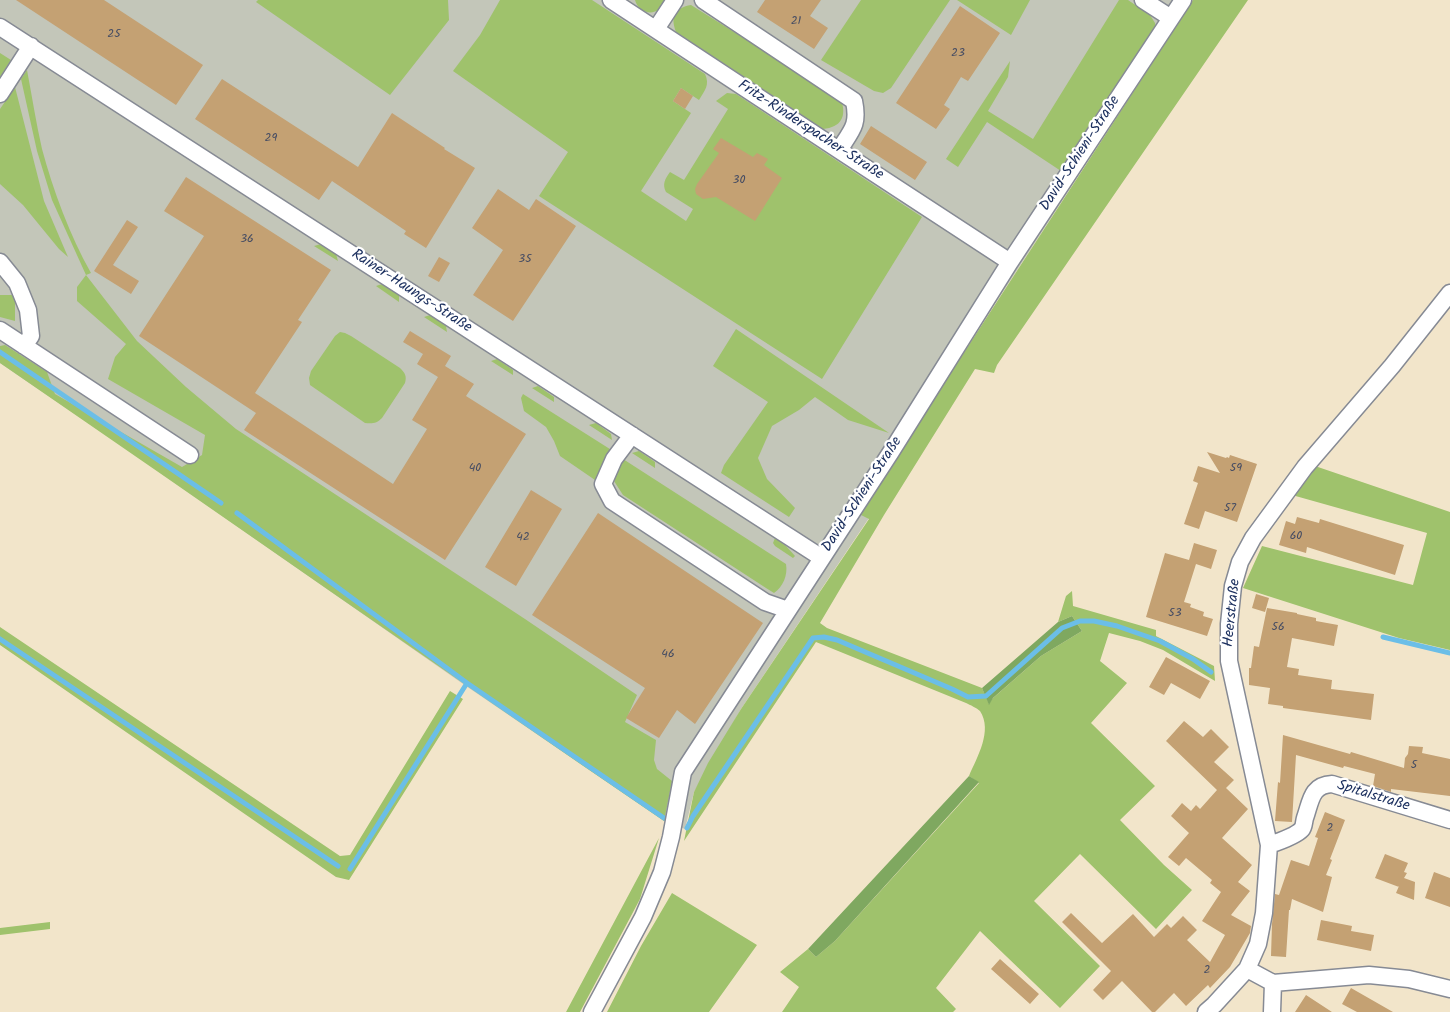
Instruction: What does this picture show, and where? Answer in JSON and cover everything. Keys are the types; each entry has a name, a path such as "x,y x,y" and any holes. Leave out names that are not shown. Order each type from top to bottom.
{"street":[{"path":"656,29 675,0"},
{"path":"703,0 854,101 857,115 853,129 839,150"},
{"path":"1143,0 1171,18"},
{"name":"David-Schieni-Straße","path":"592,1012 643,917 662,872 671,837 683,772 891,452 1010,262 1183,0"},
{"name":"Fritz-Rinderspacher-Straße","path":"619,2 723,75 1010,262"},
{"name":"Rainer-Haungs-Straße","path":"0,27 822,558"},
{"path":"0,94 31,46"},
{"path":"0,262 17,283 28,310 31,336 24,346"},
{"name":"Heerstraße","path":"1206,1012 1247,969 1258,944 1264,914 1270,846 1229,661 1229,624 1233,586 1240,562 1252,538 1305,467 1392,366 1450,293"},
{"path":"0,330 190,455"},
{"path":"632,435 614,459 603,484 612,502 765,602 788,610"},
{"name":"Spitalstraße","path":"1270,846 1302,829 1312,798 1317,788 1322,784 1332,784 1450,820"},
{"path":"1247,969 1273,983 1369,975 1409,979 1450,989"},
{"path":"1272,1012 1273,983"}],"shaded area":[{"path":"0,0 1193,0 859,513 869,518 741,709 694,792 685,829 664,821 0,363"}],"green space":[{"path":"258,0 448,0 449,20 390,95 256,2"},
{"path":"500,0 592,0 705,74 707,84 699,100 681,88 673,101 691,113 641,191 686,221 693,209 666,192 665,182 670,172 684,180 728,109 716,101 727,93 736,94 922,217 822,379 539,196 568,152 453,71 480,35"},
{"path":"635,0 665,0 663,6 655,12 645,12 637,5"},
{"path":"861,0 950,0 891,88 883,93 874,91 821,60"},
{"path":"957,0 1030,0 1011,35"},
{"path":"1119,0 1128,0 1150,15 1155,23 1156,30 1064,173 987,122 958,167 946,159 1010,61 1008,77 988,111 1033,139"},
{"path":"1193,0 1248,0 997,365 994,373 975,369 884,515 820,623 827,628 982,688 989,704 992,699 1041,656 1082,631 1072,616 1058,622 1066,596 1072,591 1073,606 1156,630 1156,636 1214,666 1215,681 1163,650 1140,641 1109,633 1100,661 1127,683 1091,723 1155,786 1120,820 1164,865 1192,890 1156,929 1080,854 1034,901 1100,966 1060,1008 980,931 936,988 956,1009 953,1012 782,1012 799,987 780,972 808,949 816,957 835,941 979,783 969,776 982,744 985,727 984,719 980,711 966,703 816,642 684,841 694,792 708,763 741,709 869,519 859,514"},
{"path":"691,5 841,99 843,116 841,120 834,126 823,129 676,32 674,26 675,14 681,8"},
{"path":"0,53 11,60 0,77"},
{"path":"27,70 46,165 69,228 91,273 86,275 52,200 37,151 21,79"},
{"path":"15,87 44,201 68,257 59,249 23,205 0,184 0,109"},
{"path":"321,244 336,254 338,261 314,246"},
{"path":"86,275 137,341 186,387 236,429 637,695 625,722 656,740 654,760 657,769 672,781 664,821 0,363 0,346 5,345 47,372 55,394 182,467 202,455 205,435 108,379 115,357 126,344 77,301 77,287"},
{"path":"382,284 399,295 399,302 376,286"},
{"path":"0,295 15,295 15,321 0,317"},
{"path":"430,315 446,326 447,332 424,317"},
{"path":"736,329 889,433 848,420 815,397 799,410 772,426 758,458 767,479 795,508 789,517 721,473 724,465 768,402 713,366"},
{"path":"340,332 351,336 400,368 405,375 405,383 382,418 377,422 365,423 310,385 311,371 335,336"},
{"path":"497,359 513,370 513,375 491,361"},
{"path":"538,386 554,397 554,402 532,388"},
{"path":"523,394 613,451 595,480 560,456 546,427 524,411 521,398"},
{"path":"596,423 611,434 612,440 589,425"},
{"path":"639,451 655,462 655,468 632,453"},
{"path":"623,459 786,564 785,576 780,587 774,593 623,495 614,481"},
{"path":"1315,466 1450,512 1450,650 1399,638 1243,588 1262,546 1413,585 1427,533 1292,495"},
{"path":"775,538 795,556 793,558 775,546 773,543"},
{"path":"1072,616 1082,631 1041,656 993,698 989,705 982,688 1058,622"},
{"path":"0,627 340,856 350,855 450,691 463,699 349,880 336,877 0,645"},
{"path":"969,776 979,782 835,941 816,957 808,949"},
{"path":"659,838 640,899 580,1012 566,1012"},
{"path":"672,893 757,945 709,1012 607,1012 641,946"},
{"path":"50,922 50,929 0,935 0,928"}],"building":[{"path":"16,0 104,0 203,65 176,105"},
{"path":"765,0 821,0 810,16 828,28 814,49 757,12"},
{"path":"960,6 1000,33 968,81 961,77 944,105 950,109 936,129 896,103"},
{"path":"222,79 358,167 392,113 475,168 426,248 404,234 406,231 332,181 319,200 195,119"},
{"path":"681,88 693,96 685,109 673,101"},
{"path":"871,126 927,162 915,180 860,144"},
{"path":"721,138 753,157 757,153 768,159 764,165 782,178 755,221 716,197 703,199 696,194 697,184 719,153 713,149"},
{"path":"186,177 331,270 298,320 302,322 255,393 393,484 427,429 412,420 438,377 417,364 423,354 403,342 410,331 451,356 445,366 474,384 466,396 526,434 445,560 244,430 256,413 139,336 204,236 164,211"},
{"path":"498,189 529,210 536,199 576,226 513,321 473,295 503,250 472,228"},
{"path":"127,220 138,227 113,265 139,281 131,294 94,271"},
{"path":"439,257 450,263 439,282 428,276"},
{"path":"1207,452 1226,458 1229,458 1230,455 1257,464 1237,522 1205,511 1199,529 1184,524 1198,483 1193,481 1198,466 1220,473"},
{"path":"531,490 562,509 516,586 485,567"},
{"path":"598,513 763,623 695,724 677,710 659,738 626,718 645,688 532,615"},
{"path":"1297,517 1319,523 1320,519 1404,545 1395,575 1307,547 1306,553 1279,545 1286,521 1295,524"},
{"path":"1194,543 1217,550 1211,569 1196,564 1184,602 1191,604 1190,607 1204,612 1203,616 1213,619 1207,636 1146,617 1165,553 1189,560"},
{"path":"1256,594 1269,598 1265,612 1252,608"},
{"path":"1267,608 1297,613 1316,618 1316,621 1338,625 1334,646 1292,638 1287,667 1299,669 1298,675 1332,680 1331,689 1374,694 1371,720 1283,708 1283,706 1268,704 1270,688 1249,685 1249,668 1251,668 1254,646 1259,647"},
{"path":"1166,657 1210,681 1200,699 1171,683 1164,695 1149,687"},
{"path":"1184,721 1203,737 1211,729 1229,747 1214,762 1234,780 1226,788 1248,809 1222,838 1252,865 1238,882 1250,891 1231,915 1251,926 1250,933 1230,967 1210,988 1208,985 1186,1006 1174,993 1155,1012 1152,1012 1122,981 1103,1000 1093,990 1111,971 1062,922 1071,913 1102,943 1133,914 1154,937 1167,924 1171,928 1183,916 1197,930 1187,940 1210,962 1225,935 1202,921 1221,892 1210,883 1212,880 1186,858 1179,866 1168,857 1189,833 1171,816 1182,803 1191,811 1196,805 1200,809 1217,790 1166,741"},
{"path":"1283,735 1404,768 1409,746 1423,747 1422,753 1450,759 1450,796 1391,789 1391,792 1373,786 1375,774 1344,766 1343,768 1296,755 1292,822 1275,821"},
{"path":"1325,812 1345,820 1326,875 1332,877 1323,912 1292,899 1289,910 1286,957 1271,956 1275,894 1279,895 1291,860 1309,866 1318,838 1315,837"},
{"path":"1385,854 1408,863 1404,872 1407,873 1404,878 1415,882 1414,900 1396,893 1399,887 1375,878"},
{"path":"1434,872 1450,878 1450,907 1425,898"},
{"path":"1321,920 1352,926 1351,931 1374,935 1371,951 1317,940"},
{"path":"1000,959 1039,994 1030,1004 991,969"},
{"path":"1351,988 1393,1012 1357,1012 1342,1004"},
{"path":"1306,995 1332,1012 1295,1012"}],"waterway":[{"path":"0,352 221,503"},
{"path":"237,513 467,683"},
{"path":"687,828 693,816 813,638 824,637 837,640 968,697 986,696 1062,628 1080,621 1094,621 1117,626 1160,641 1193,659 1211,672"},
{"path":"1383,637 1450,653"},
{"path":"0,639 338,866"},
{"path":"350,869 467,683 664,818"}]}
